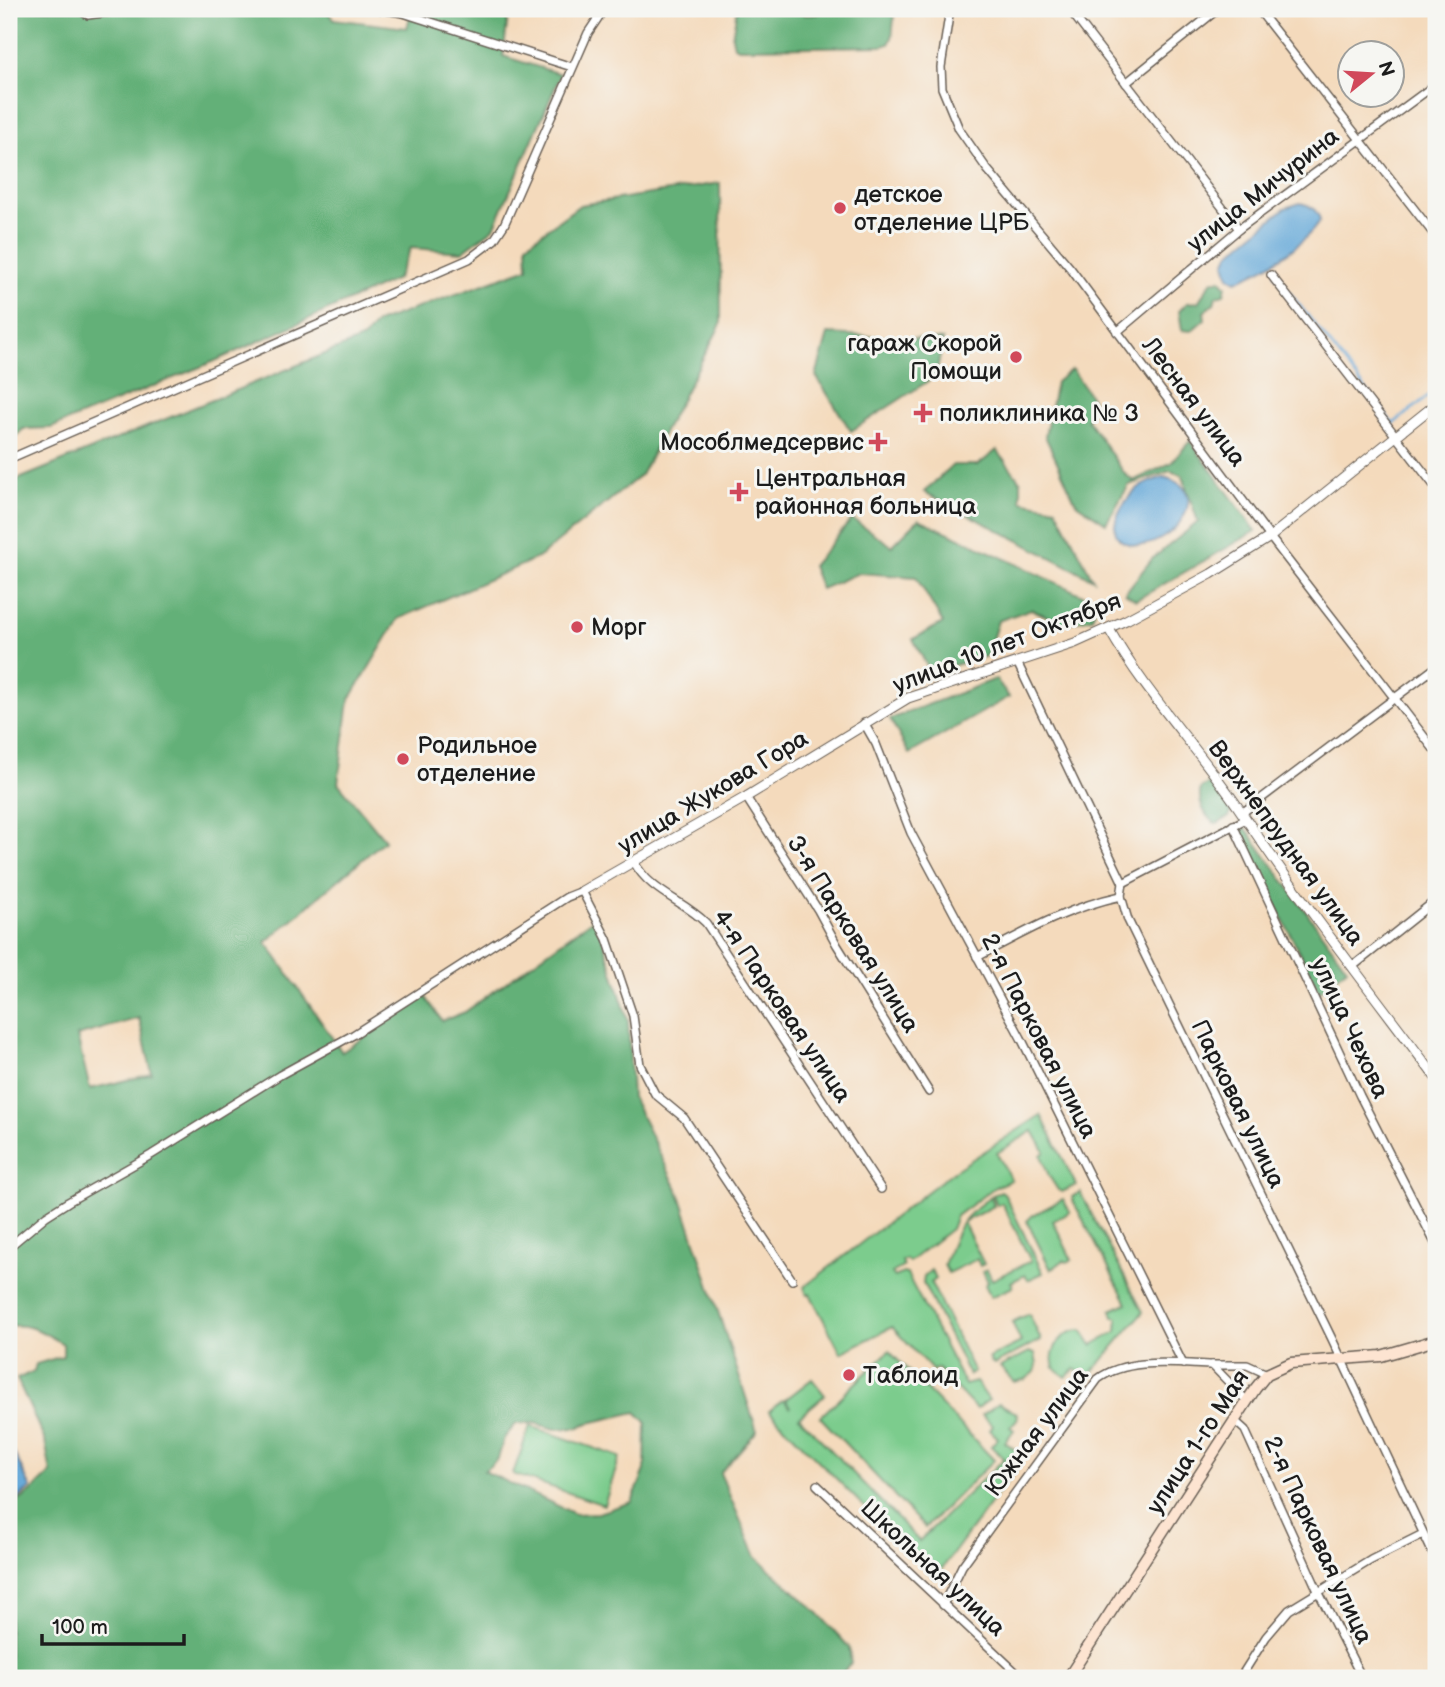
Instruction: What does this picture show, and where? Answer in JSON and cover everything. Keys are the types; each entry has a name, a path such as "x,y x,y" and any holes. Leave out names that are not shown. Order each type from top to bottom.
{"main road":[{"name":"улица 1-го Мая","path":"1068,1678 1267,1374 1292,1363 1342,1360 1398,1352 1436,1340"}],"street":[{"path":"77,9 88,15 132,9"},
{"path":"379,9 403,13 572,67"},
{"path":"9,459 469,259 494,240 513,207 572,67 588,33 604,9"},
{"name":"Лесная улица","path":"950,9 941,66 942,88 959,129 987,169 1070,269 1270,537 1436,752"},
{"path":"1069,9 1239,229"},
{"path":"1126,83 1218,9"},
{"path":"1258,9 1436,237"},
{"name":"улица Мичурина","path":"1117,332 1239,229 1436,84"},
{"path":"1271,275 1436,488"},
{"name":"улица 10 лет Октября","path":"864,723 908,698 1075,643 1211,574 1270,537 1436,404"},
{"name":"Верхнепрудная улица","path":"1108,628 1126,660 1436,1078"},
{"path":"1017,662 1123,883 1233,825 1436,667"},
{"name":"улица Жукова Гора","path":"582,891 746,797 864,723"},
{"name":"2-я Парковая улица","path":"864,723 876,744 911,833 1021,1038 1183,1364"},
{"name":"3-я Парковая улица","path":"746,797 929,1092"},
{"name":"улица Чехова","path":"1233,825 1360,1096 1436,1245"},
{"name":"4-я Парковая улица","path":"634,862 655,887 692,909 705,923 881,1189"},
{"name":"Парковая улица","path":"1123,883 1121,895 1128,920 1436,1560"},
{"path":"9,1247 46,1216 68,1202 134,1166 280,1075 352,1035 567,897 582,891 607,939 632,1016 640,1065 655,1094 684,1118 792,1280"},
{"path":"977,957 1055,916 1095,901 1121,895"},
{"path":"1352,967 1436,900"},
{"name":"Южная улица","path":"943,1605 962,1566 1098,1379 1109,1371 1124,1367 1183,1364 1247,1365 1267,1374"},
{"path":"1212,1365 1247,1401"},
{"name":"2-я Парковая улица","path":"1235,1421 1245,1430 1318,1591 1363,1678"},
{"name":"Школьная улица","path":"817,1485 1022,1678"},
{"path":"1240,1678 1280,1618 1318,1591 1423,1534"}],"green space":[{"path":"9,9 325,9 334,19 407,28 412,9 509,9 503,56 561,74 494,228 462,252 411,248 397,279 215,361 51,428 23,429 9,446"},
{"path":"737,9 792,9 806,15 818,14 824,9 895,9 892,38 889,44 883,46 739,48 734,46 732,37"},
{"path":"720,183 721,324 641,475 538,558 398,619 349,701 338,783 385,840 266,942 342,1052 425,996 442,1021 465,1012 596,917 628,1020 632,1097 680,1195 757,1431 720,1473 756,1557 817,1612 849,1647 851,1663 838,1678 9,1678 9,1508 51,1473 45,1441 17,1379 34,1371 36,1364 63,1356 63,1344 31,1327 9,1326 9,483 364,338 376,323 528,268 527,244 580,205","holes":["139,1018 152,1074 90,1089 77,1036","636,1412 646,1422 645,1470 632,1502 598,1513 575,1514 484,1471 498,1459 504,1438 516,1424 534,1423 555,1429 577,1428"]},
{"path":"1220,279 1226,286 1224,294 1216,296 1214,304 1204,312 1205,319 1191,331 1182,330 1179,311 1187,303 1198,302 1211,282"},
{"path":"828,334 943,340 936,376 851,431 816,376"},
{"path":"1072,369 1096,405 1087,419 1125,474 1133,481 1171,463 1190,441 1256,531 1136,600 1125,593 1152,559 1198,522 1182,475 1170,471 1129,485 1106,523 1076,503 1045,436 1056,382"},
{"path":"997,450 1021,482 1021,501 1056,508 1093,579 924,492 953,465 978,465"},
{"path":"852,519 892,546 919,519 1098,602 1092,618 1063,624 1031,609 998,621 987,656 930,672 913,639 943,623 916,577 859,573 821,589 812,566"},
{"path":"996,679 1009,697 909,754 890,719"},
{"path":"1208,784 1216,787 1231,812 1229,817 1217,824 1209,818 1201,803 1201,788"},
{"path":"1245,827 1347,968 1319,992 1239,831"},
{"path":"1041,1115 1076,1185 1062,1192 1058,1190 1041,1155 1045,1152 1033,1131 997,1153 1011,1180 995,1187 956,1216 951,1229 909,1262 906,1259 902,1261 904,1266 892,1273 895,1277 907,1274 965,1385 976,1382 989,1400 976,1409 937,1368 933,1371 892,1327 841,1353 804,1287 954,1171"},
{"path":"1001,1191 1043,1273 1028,1280 1025,1275 1011,1282 1013,1287 991,1297 985,1285 988,1282 983,1271 987,1269 992,1280 1031,1261 1002,1203 997,1205 993,1195"},
{"path":"1080,1192 1143,1312 1079,1388 1074,1383 1081,1374 1075,1369 1066,1377 1054,1368 1055,1348 1063,1337 1075,1331 1082,1330 1092,1345 1117,1331 1118,1318 1113,1317 1111,1310 1127,1303 1073,1201 1072,1197"},
{"path":"991,1196 994,1206 963,1222 972,1212"},
{"path":"1063,1199 1070,1212 1053,1221 1072,1260 1064,1260 1051,1270 1027,1221"},
{"path":"963,1222 984,1264 980,1266 977,1259 948,1273 944,1265"},
{"path":"931,1270 936,1279 931,1283 974,1372 969,1375 923,1283 924,1276"},
{"path":"1029,1314 1041,1340 995,1364 992,1363 989,1358 1021,1342 1012,1322"},
{"path":"889,1351 994,1460 925,1528 820,1417"},
{"path":"1029,1352 1035,1354 1035,1372 1026,1379 1014,1382 1000,1367"},
{"path":"812,1379 825,1395 799,1417 919,1541 1004,1459 991,1446 998,1438 990,1430 993,1426 982,1415 999,1403 1016,1413 1018,1418 1010,1427 1014,1430 1005,1442 1025,1457 935,1578 769,1411 783,1400 791,1408 785,1400"},
{"path":"530,1426 620,1457 604,1505 513,1474"}],"water":[{"path":"1300,203 1313,209 1319,217 1320,221 1312,231 1293,249 1259,270 1236,281 1229,277 1225,263 1229,254 1285,208"},
{"path":"1163,477 1179,484 1187,493 1188,505 1183,517 1174,529 1148,544 1134,545 1123,542 1117,536 1115,528 1125,502 1138,488"},
{"path":"9,1443 31,1488 9,1506"}],"waterway":[{"path":"1275,274 1393,424 1436,390"}],"place":[{"name":"детское отделение ЦРБ","path":"840,208"},
{"name":"гараж Скорой Помощи","path":"1016,357"},
{"name":"поликлиника № 3","path":"923,413"},
{"name":"Мособлмедсервис","path":"878,442"},
{"name":"Центральная районная больница","path":"739,492"},
{"name":"Морг","path":"577,627"},
{"name":"Родильное отделение","path":"403,759"},
{"name":"Таблоид","path":"849,1375"}]}
